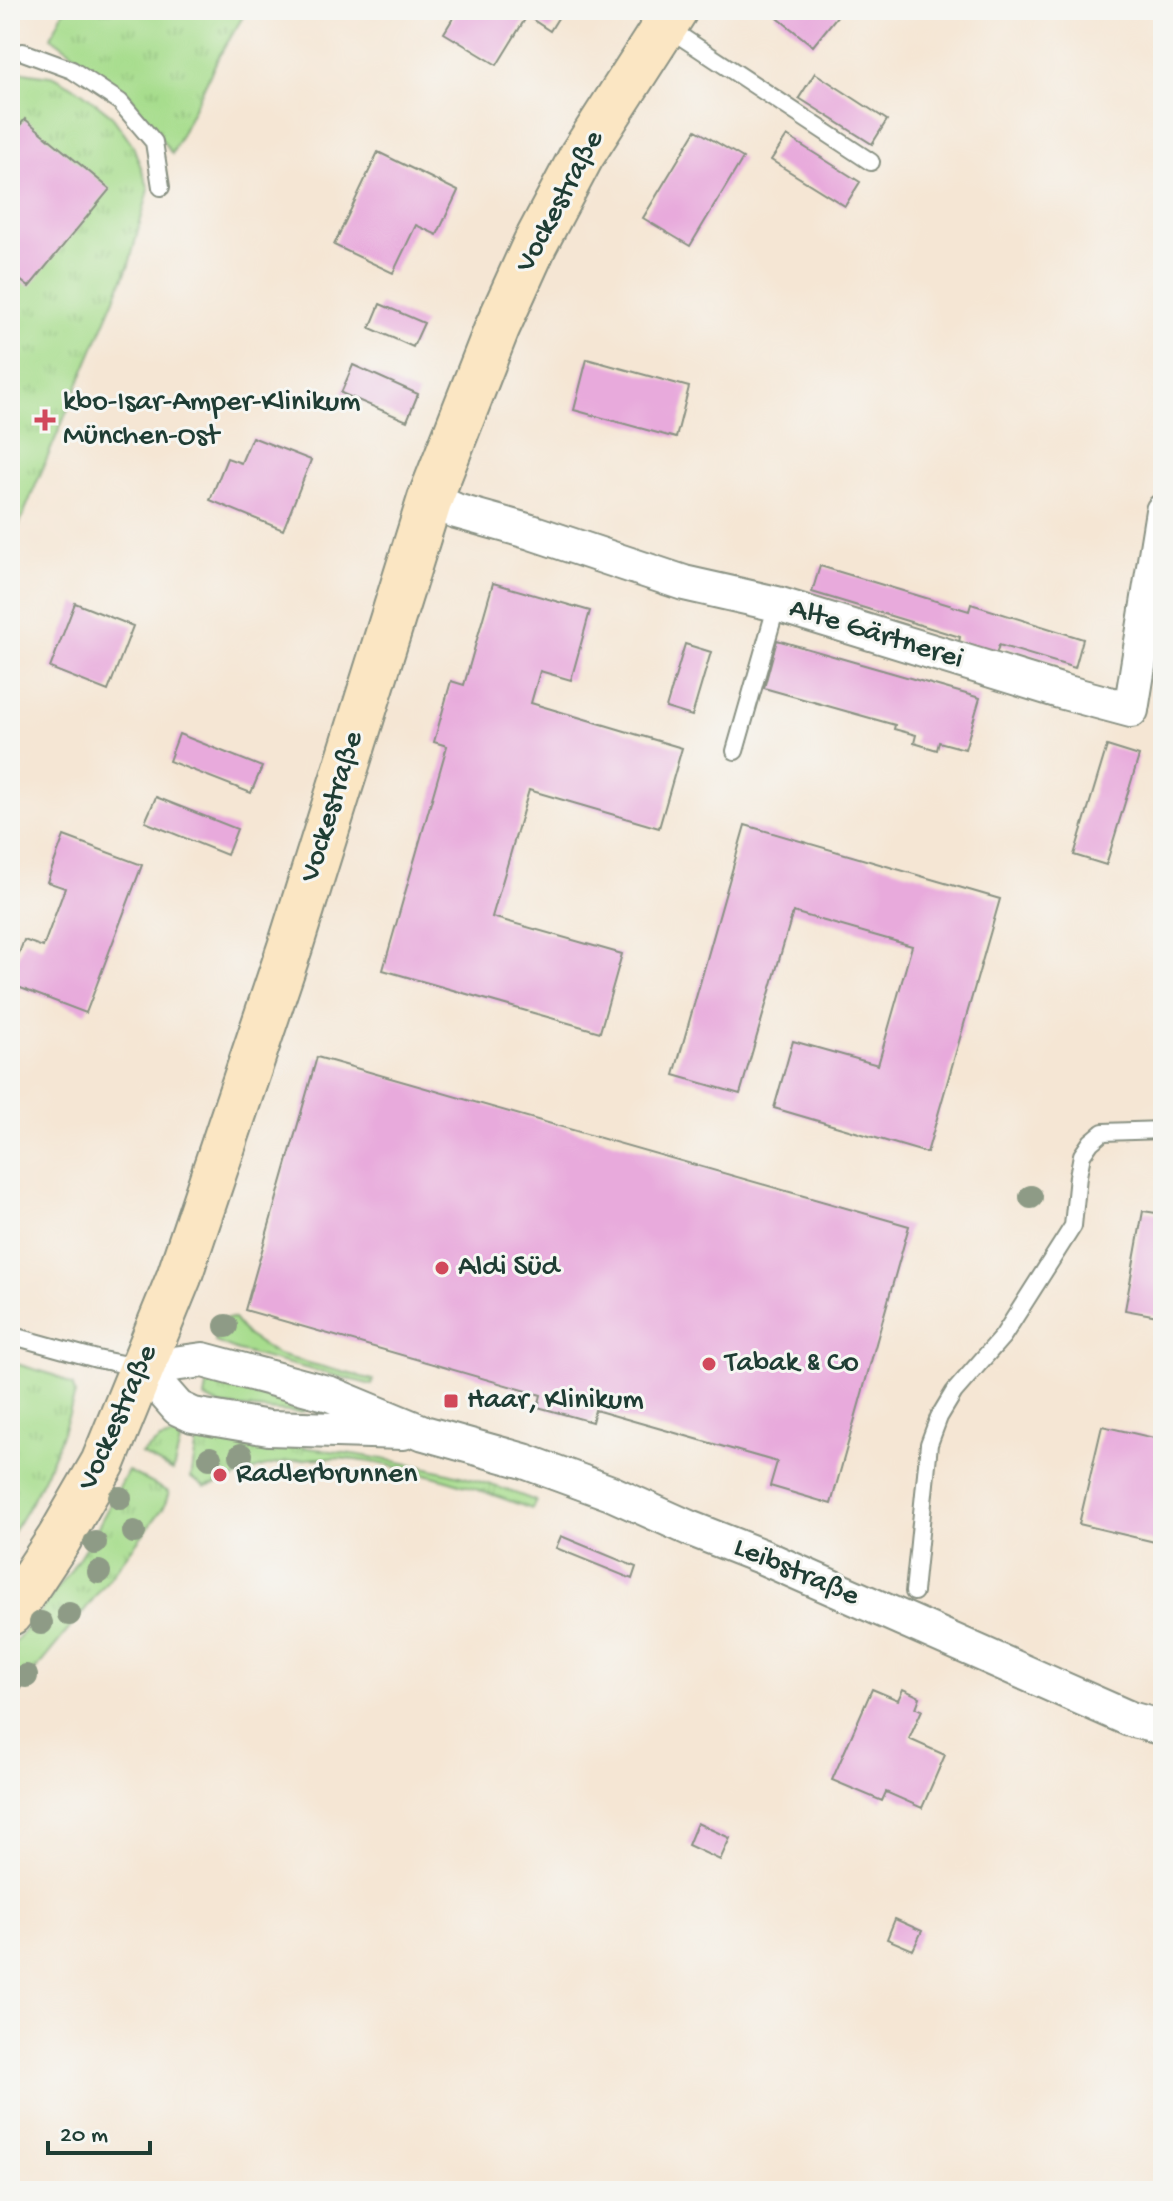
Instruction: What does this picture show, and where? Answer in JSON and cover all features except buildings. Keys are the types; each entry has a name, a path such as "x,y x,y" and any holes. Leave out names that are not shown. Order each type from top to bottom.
{"main road":[{"name":"Vockestraße","path":"10,1613 59,1539 103,1463 179,1277 290,947 430,499 497,328 535,244 582,155 670,18"}],"street":[{"name":"Alte Gärtnerei","path":"430,499 456,511 531,532 684,583 777,604 1131,710 1163,511"},
{"name":"Leibstraße","path":"143,1368 203,1360 330,1394 424,1433 524,1461 611,1493 763,1557 1130,1719 1163,1728"},
{"name":"Leibstraße","path":"143,1368 178,1408 193,1415 269,1428 424,1433"}],"lane":[{"path":"670,18 871,162"},
{"path":"23,52 72,70 120,102 154,142 161,187"},
{"path":"735,751 777,604"},
{"path":"914,1592 929,1444 939,1417 954,1392 1003,1336 1073,1226 1082,1155 1091,1142 1103,1132 1163,1130"},
{"path":"10,1335 143,1368"}],"green space":[{"path":"64,10 247,10 218,58 172,154 128,93 51,37"},
{"path":"10,70 56,77 82,92 111,115 133,146 149,189 129,265 10,546"},
{"path":"227,1318 234,1319 247,1335 278,1355 373,1380 372,1385 238,1351 215,1342 221,1322"},
{"path":"10,1362 54,1375 73,1386 75,1394 48,1468 10,1536"},
{"path":"208,1380 306,1405 305,1411 221,1406 205,1398"},
{"path":"182,1434 173,1471 141,1454 160,1440"},
{"path":"198,1435 327,1450 412,1465 454,1474 536,1501 532,1509 417,1472 325,1458 263,1467 205,1487 191,1478"},
{"path":"128,1471 169,1492 164,1507 10,1701 10,1648 68,1575"}],"place":[{"name":"kbo-Isar-Amper-Klinikum München-Ost","path":"45,420"},
{"name":"Aldi Süd","path":"442,1268"},
{"name":"Tabak & Co","path":"709,1364"},
{"name":"Haar, Klinikum","path":"451,1401"},
{"name":"Radlerbrunnen","path":"220,1475"}]}
